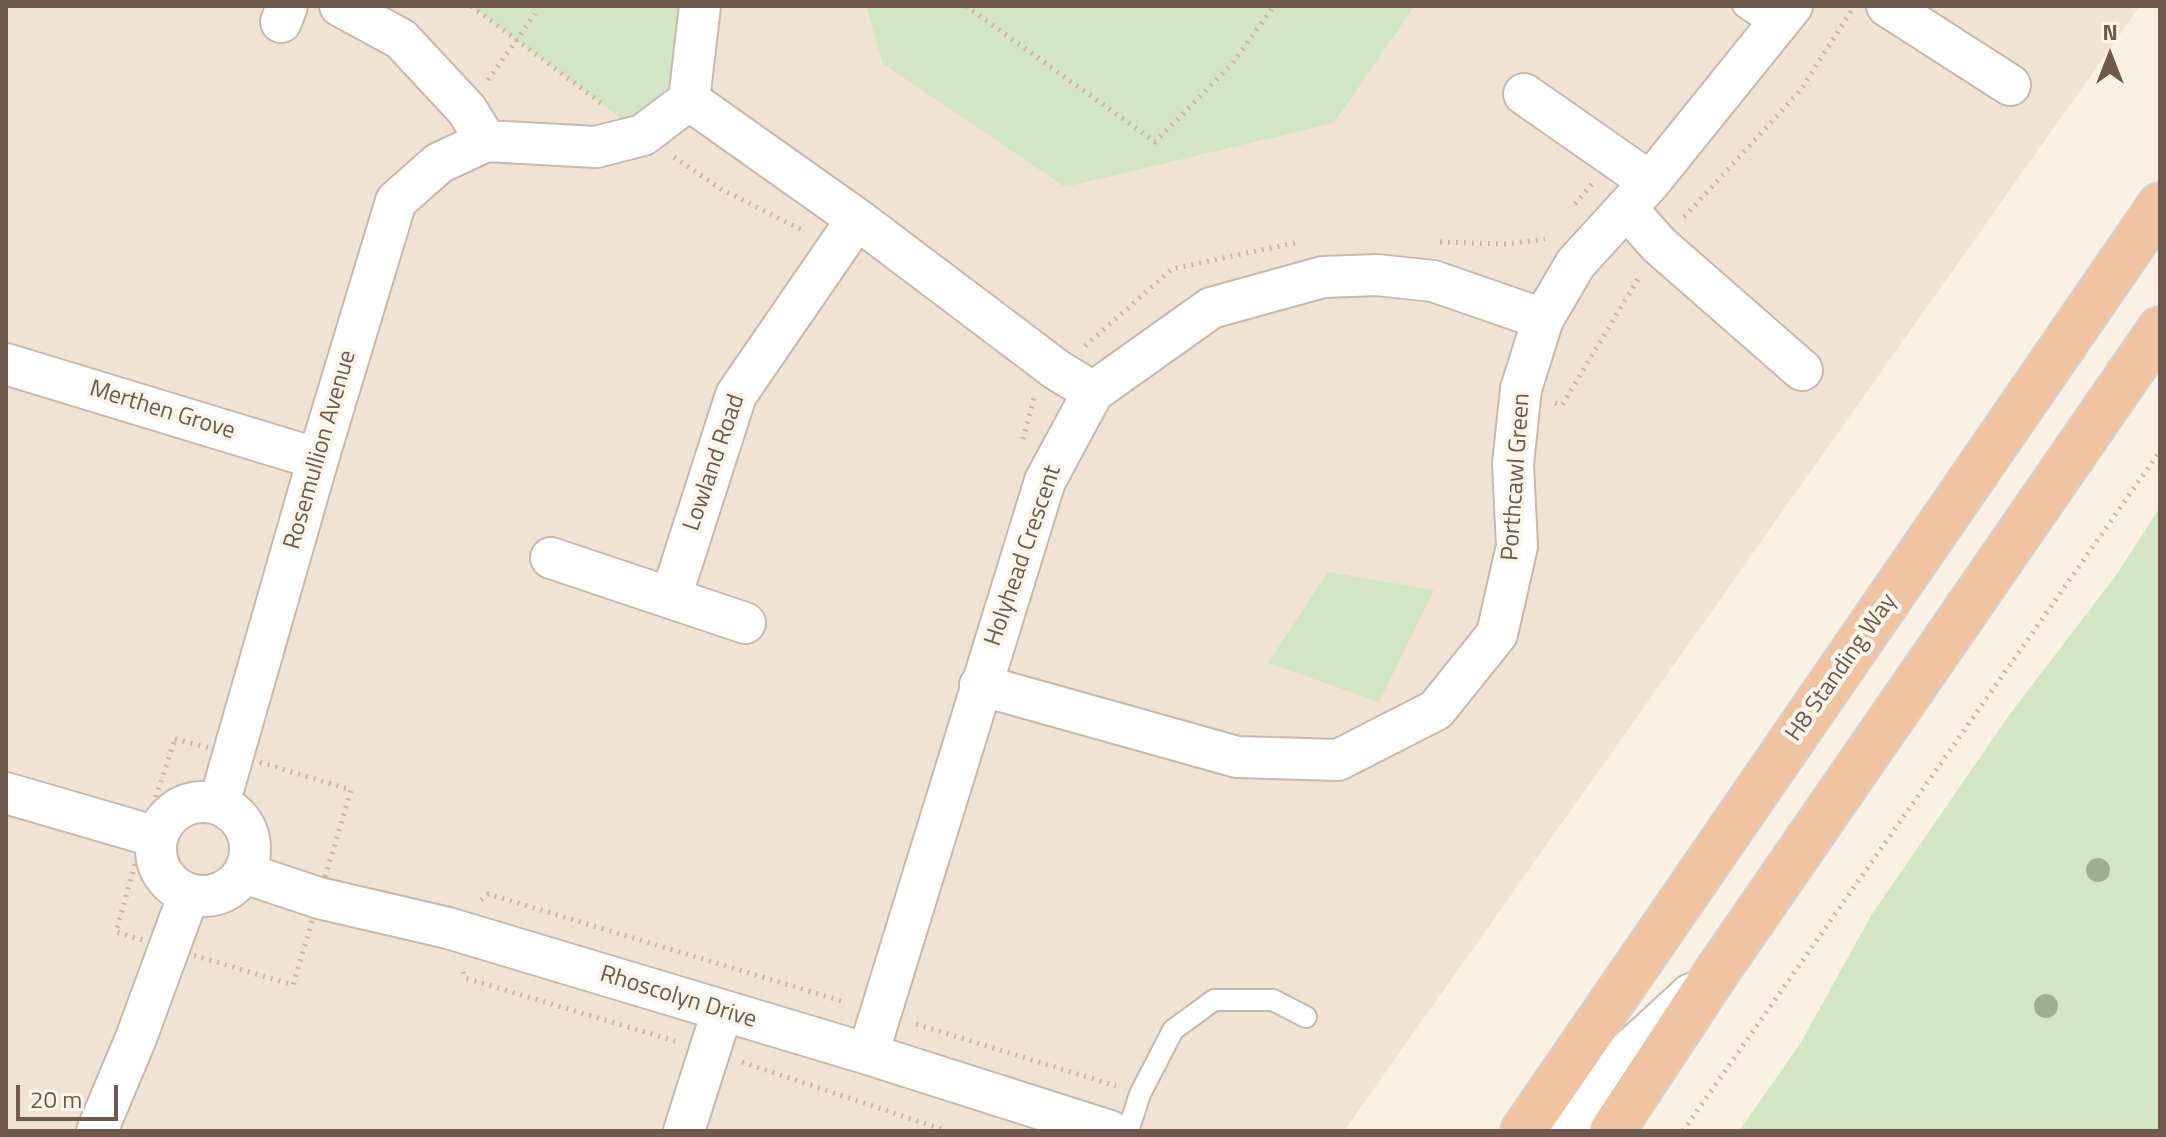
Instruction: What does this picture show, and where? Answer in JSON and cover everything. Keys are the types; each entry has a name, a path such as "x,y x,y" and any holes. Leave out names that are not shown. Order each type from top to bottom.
{"highway":[{"name":"H8 Standing Way","path":"1523,1131 2160,205"},
{"path":"1612,1131 1718,970 2160,329"}],"street":[{"path":"340,6 401,39 476,126"},
{"path":"700,6 689,100 847,233 1093,392"},
{"path":"1887,6 2010,85"},
{"name":"Porthcawl Green","path":"980,685 1237,757 1338,760 1436,710 1497,634 1517,546 1513,464 1521,389 1543,319 1576,263 1638,195 1784,17"},
{"path":"1524,94 1614,159 1638,195 1659,245 1802,370"},
{"name":"Rosemullion Avenue","path":"219,804 396,201 476,126 596,147 643,135 689,100"},
{"name":"Lowland Road","path":"671,597 736,395 847,233"},
{"name":"Holyhead Crescent","path":"868,1054 1045,481 1093,392 1211,308 1323,277 1377,275 1433,281 1543,319"},
{"name":"Merthen Grove","path":"6,364 318,459"},
{"path":"551,558 745,623"},
{"path":"6,793 157,837"},
{"path":"207,801 219,804 231,811 248,833 250,846 244,873 234,885 220,893 205,896 189,894 178,889 162,872 157,861 157,837 170,814 181,807 207,801"},
{"name":"Rhoscolyn Drive","path":"244,873 319,898 448,928 868,1054 1110,1131"},
{"path":"97,1131 171,948 189,894"},
{"path":"1569,1131 1614,1065 1718,970"},
{"path":"684,1131 722,1012"}],"lane":[{"path":"1743,6 1784,17"},
{"path":"1128,1131 1140,1094 1173,1030 1214,1000 1273,1000 1306,1017"}],"path":[{"path":"471,6 643,135 721,189 847,233"},
{"path":"966,6 1155,142 1232,64 1274,6"},
{"path":"1521,389 1562,405 1659,245 1800,91 1855,6"},
{"path":"476,126 518,39 535,14"},
{"path":"1574,205 1614,159"},
{"path":"1427,242 1506,244 1544,240 1554,229"},
{"path":"1057,370 1172,269 1301,242"},
{"path":"1683,1131 2160,451"},
{"path":"709,1051 947,1131"}],"shaded area":[{"path":"6,6 471,6 518,39 700,6 866,6 882,63 1334,123 1415,6 2140,6 1344,1131 6,1131"}],"green space":[{"path":"471,6 700,6 689,100 643,135"},
{"path":"866,6 1415,6 1334,123 1065,187 882,63"},
{"path":"2160,507 2160,1131 1739,1131 1800,1044 1872,914 2010,714 2117,574"},
{"path":"1328,572 1434,590 1379,702 1268,663"}]}
